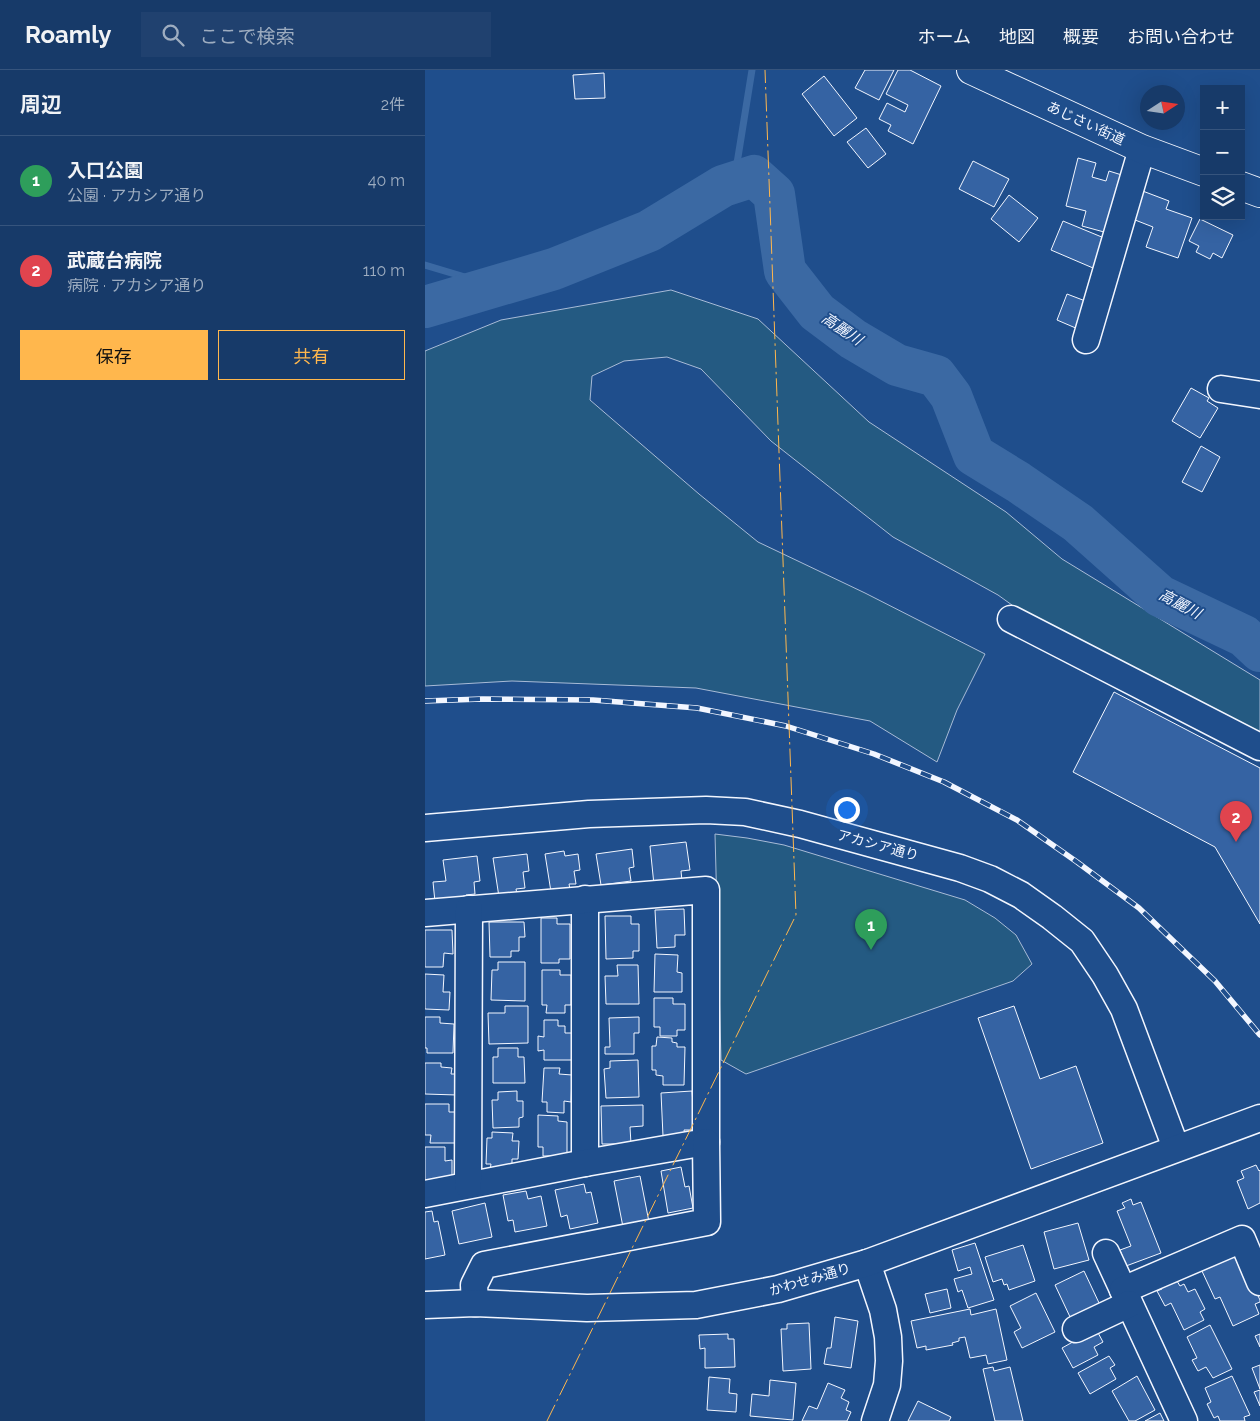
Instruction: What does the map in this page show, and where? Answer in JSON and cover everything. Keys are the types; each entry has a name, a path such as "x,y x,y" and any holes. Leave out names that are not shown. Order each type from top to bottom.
{"highway":[{"name":"あじさい街道","path":"971,70 1143,149 1200,170"},
{"path":"1245,187 1260,193"}],"street":[{"path":"1086,340 1143,149"},
{"path":"1221,389 1260,395"},
{"path":"1011,619 1260,748"},
{"name":"アカシア通り","path":"425,828 599,814 706,810 745,812 819,829 960,868 989,879 1029,900 1082,941 1105,975 1124,1009 1176,1148"},
{"path":"425,913 706,890 707,1222 484,1265 474,1284 475,1304"},
{"path":"585,899 585,1162"},
{"path":"468,1185 469,910"},
{"name":"かわせみ通り","path":"425,1305 475,1304 587,1308 696,1305 778,1289 867,1263 1260,1118"},
{"path":"425,1194 585,1162 706,1142"},
{"path":"1076,1329 1126,1297 1242,1239 1260,1282"},
{"path":"1106,1253 1184,1421"},
{"path":"867,1263 883,1310 889,1353 887,1385 875,1421"}],"shaded area":[{"path":"671,290 758,319 869,422 1006,512 1062,559 1260,680 1260,735 1037,623 998,595 893,537 771,441 701,369 667,357 624,361 592,376 590,400 758,542 865,593 985,654 957,710 937,762 870,721 696,688 512,681 425,686 425,351 501,320"},
{"path":"715,834 784,845 965,900 995,918 1016,935 1032,964 1013,981 746,1074 721,1060"}],"building":[{"path":"865,70 894,70 879,100 855,88"},
{"path":"898,70 910,70 941,86 913,144 888,131 891,125 879,119 887,103 905,112 908,105 886,94"},
{"path":"604,73 605,98 575,99 573,75"},
{"path":"824,76 857,118 834,136 802,94"},
{"path":"866,128 886,154 868,168 847,142"},
{"path":"1078,158 1096,163 1092,177 1106,181 1109,171 1125,176 1115,235 1082,226 1086,211 1066,206"},
{"path":"973,161 1009,179 994,207 959,189"},
{"path":"1140,190 1169,201 1166,209 1192,218 1178,258 1146,247 1153,227 1130,218"},
{"path":"1009,195 1038,218 1019,242 991,219"},
{"path":"1200,219 1233,235 1222,258 1213,253 1210,259 1196,252 1199,246 1189,241"},
{"path":"1063,221 1109,240 1100,271 1051,250"},
{"path":"1067,294 1088,302 1078,329 1057,320"},
{"path":"1191,388 1209,398 1207,401 1218,408 1200,438 1172,421"},
{"path":"1201,446 1220,457 1202,492 1182,482"},
{"path":"1114,692 1260,768 1260,924 1215,847 1073,772"},
{"path":"686,842 690,870 681,871 682,881 654,885 650,846"},
{"path":"632,849 634,867 629,868 631,881 601,885 596,854"},
{"path":"564,851 565,856 578,854 580,870 574,871 576,884 569,884 570,889 551,892 545,854"},
{"path":"527,854 529,871 523,872 525,888 516,889 517,894 499,897 493,858"},
{"path":"477,856 480,881 474,882 475,894 466,895 466,899 435,902 433,882 446,881 443,860"},
{"path":"684,909 685,935 675,935 675,947 657,948 655,910"},
{"path":"605,916 631,916 631,924 639,924 639,951 633,951 633,958 606,959"},
{"path":"541,918 557,918 557,924 570,924 570,959 559,959 559,963 541,963"},
{"path":"489,922 524,922 525,937 519,937 519,951 511,951 511,957 490,957"},
{"path":"425,930 452,930 453,954 444,953 443,967 425,967"},
{"path":"655,954 678,955 677,972 682,973 682,992 654,992"},
{"path":"498,962 525,962 525,1001 491,1000 492,970 498,970"},
{"path":"617,965 638,965 639,1004 606,1004 605,976 618,976"},
{"path":"542,970 560,970 560,975 571,975 571,1005 565,1005 565,1013 546,1013 547,1005 542,1005"},
{"path":"425,974 444,975 443,992 450,992 449,1010 425,1009"},
{"path":"654,998 673,998 673,1004 685,1004 685,1030 677,1030 677,1036 660,1036 660,1027 654,1027"},
{"path":"505,1006 528,1006 528,1043 489,1044 488,1013 505,1013"},
{"path":"1014,1006 1040,1079 1076,1066 1103,1143 1031,1169 978,1018"},
{"path":"425,1017 440,1017 440,1023 454,1024 453,1053 427,1053 427,1048 425,1048"},
{"path":"639,1017 639,1033 634,1033 634,1054 605,1054 605,1047 610,1047 609,1018"},
{"path":"544,1020 558,1020 558,1026 565,1026 565,1033 574,1033 574,1060 544,1060 544,1050 538,1051 538,1036 544,1037"},
{"path":"657,1037 672,1038 672,1042 677,1043 677,1047 685,1047 684,1085 663,1085 663,1076 656,1075 656,1070 652,1070 652,1046 656,1046"},
{"path":"498,1048 518,1048 518,1057 524,1057 525,1083 493,1083 493,1057 498,1057"},
{"path":"638,1060 639,1097 606,1098 604,1069 610,1068 610,1061"},
{"path":"425,1063 441,1063 441,1067 452,1068 451,1074 458,1074 457,1095 425,1094"},
{"path":"544,1068 560,1068 559,1074 572,1075 571,1102 564,1101 564,1113 547,1112 547,1102 542,1102"},
{"path":"517,1091 517,1101 523,1101 523,1117 519,1118 519,1127 493,1128 492,1100 498,1100 498,1092"},
{"path":"692,1091 695,1130 684,1130 685,1135 663,1136 661,1093"},
{"path":"425,1104 449,1104 449,1112 459,1112 459,1143 430,1143 431,1135 425,1135"},
{"path":"643,1105 643,1126 630,1127 631,1144 602,1144 601,1106"},
{"path":"538,1115 558,1116 558,1121 567,1122 567,1156 543,1156 543,1147 538,1147"},
{"path":"492,1132 513,1133 512,1141 519,1141 518,1159 512,1159 512,1171 490,1170 491,1164 486,1164 487,1138 492,1138"},
{"path":"425,1147 445,1147 445,1161 452,1160 452,1183 425,1183"},
{"path":"1256,1165 1260,1170 1260,1203 1248,1209 1237,1181 1244,1178 1241,1171"},
{"path":"681,1167 685,1187 689,1186 693,1208 668,1213 661,1171"},
{"path":"640,1176 649,1222 623,1227 614,1181"},
{"path":"584,1184 586,1193 591,1192 598,1223 570,1229 567,1215 561,1217 555,1190"},
{"path":"526,1191 528,1199 541,1196 547,1226 515,1232 513,1220 508,1221 503,1195"},
{"path":"1131,1199 1133,1205 1141,1202 1161,1253 1126,1266 1120,1250 1131,1246 1117,1211 1125,1208 1122,1203"},
{"path":"485,1203 492,1237 459,1244 452,1211"},
{"path":"432,1211 434,1222 438,1221 445,1255 425,1259 425,1212"},
{"path":"1078,1223 1089,1260 1054,1269 1044,1232"},
{"path":"975,1243 994,1300 968,1308 962,1290 958,1292 954,1279 972,1274 970,1267 958,1271 952,1250"},
{"path":"1023,1245 1035,1281 1009,1290 1007,1284 1004,1285 1002,1279 993,1282 985,1257"},
{"path":"1233,1253 1247,1285 1252,1283 1260,1302 1255,1304 1259,1314 1233,1326 1220,1297 1215,1299 1201,1269"},
{"path":"1084,1271 1100,1305 1071,1319 1055,1285"},
{"path":"1177,1281 1180,1286 1184,1284 1188,1292 1195,1289 1205,1309 1200,1312 1204,1320 1184,1330 1171,1303 1165,1306 1157,1291 1162,1289 1160,1285"},
{"path":"947,1289 951,1308 930,1313 925,1294"},
{"path":"1036,1293 1055,1332 1022,1348 1014,1332 1021,1328 1010,1306"},
{"path":"970,1309 971,1315 996,1309 1007,1360 988,1364 986,1355 970,1358 965,1337 959,1338 959,1341 952,1343 953,1345 926,1350 926,1346 917,1348 911,1321"},
{"path":"835,1317 858,1321 851,1368 824,1364 827,1348 831,1348"},
{"path":"809,1323 811,1369 783,1371 781,1329 787,1329 787,1324"},
{"path":"1210,1325 1232,1369 1213,1378 1206,1367 1198,1371 1192,1360 1197,1358 1187,1337"},
{"path":"1096,1329 1103,1342 1094,1347 1098,1355 1073,1368 1062,1348"},
{"path":"728,1334 728,1339 734,1339 735,1367 705,1368 705,1348 700,1349 699,1335"},
{"path":"1260,1334 1260,1347 1255,1336"},
{"path":"1109,1356 1115,1365 1110,1368 1116,1379 1090,1394 1078,1373"},
{"path":"1260,1365 1260,1389 1252,1368"},
{"path":"993,1367 994,1371 1010,1367 1023,1421 995,1421 983,1369"},
{"path":"1137,1376 1155,1410 1135,1421 1129,1421 1112,1391"},
{"path":"1232,1376 1250,1415 1244,1417 1245,1421 1220,1421 1218,1416 1214,1418 1207,1404 1211,1402 1205,1388"},
{"path":"709,1377 730,1379 729,1393 737,1394 736,1412 707,1410"},
{"path":"770,1380 796,1383 793,1420 750,1416 752,1394 769,1396"},
{"path":"828,1383 845,1390 841,1398 849,1402 846,1410 851,1412 847,1421 802,1421 809,1406 817,1409"},
{"path":"1260,1390 1260,1406 1254,1392"},
{"path":"918,1401 951,1417 949,1421 908,1421"},
{"path":"1160,1413 1164,1421 1145,1421"}],"waterway":[{"path":"734,182 752,70"},
{"name":"高麗川","path":"425,307 554,269 649,231 723,186 754,176 774,194 785,271 817,312 853,339 897,365 936,376 951,396 974,455 1078,523 1160,596 1244,636 1260,651"},
{"path":"425,265 495,286"}],"railway":[{"path":"425,701 482,699 593,700 697,708 786,726 874,754 944,782 1017,820 1077,862 1139,908 1215,981 1260,1035"}],"power":[{"path":"547,1421 796,915 765,70"}],"place":[{"name":"武蔵台病院","path":"1236,842"},
{"name":"入口公園","path":"871,950"}]}
